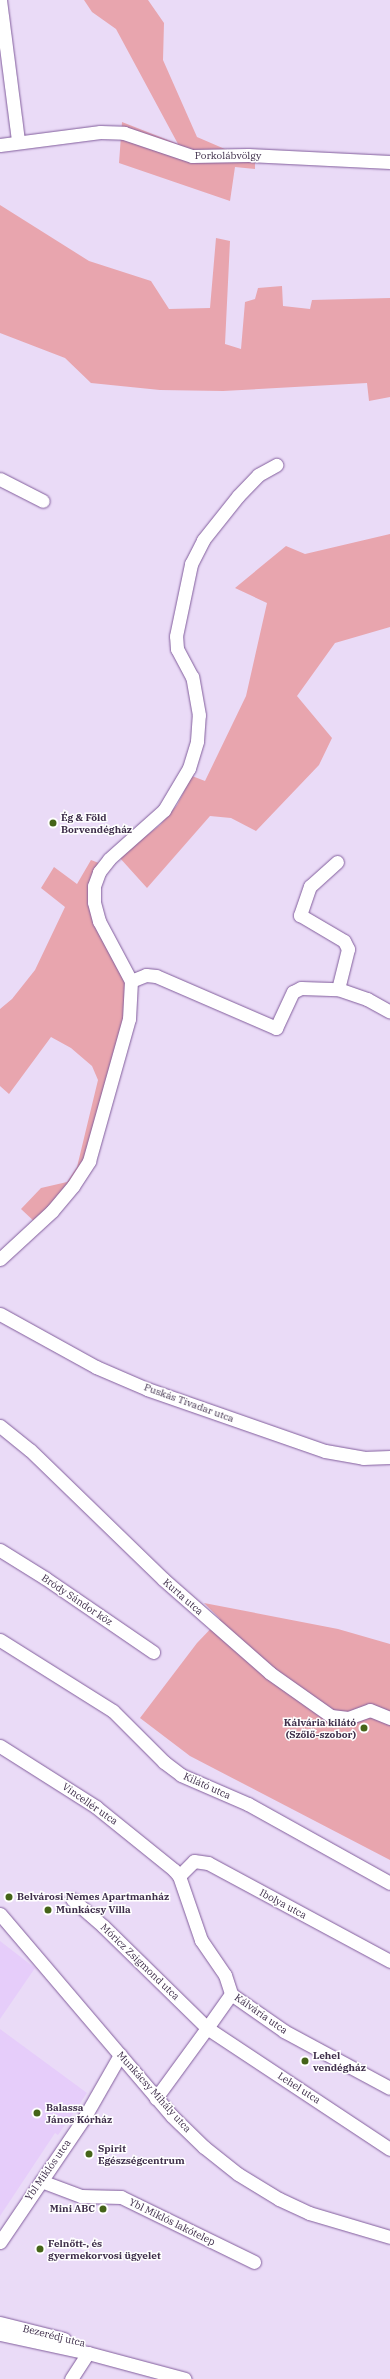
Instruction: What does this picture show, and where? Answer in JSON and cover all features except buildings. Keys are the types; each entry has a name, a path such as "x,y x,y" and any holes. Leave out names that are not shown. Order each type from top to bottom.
{"street":[{"path":"0,0 18,142"},
{"name":"Porkolábvölgy","path":"0,144 100,132 124,133 192,156 248,155 390,162"},
{"path":"0,1259 52,1211 74,1186 89,1161 129,1019 131,981 100,921 94,902 94,886 99,872 109,858 164,810 189,768 197,741 199,716 192,677 177,649 176,636 190,564 204,540 238,496 258,475 276,465"},
{"path":"0,479 43,501"},
{"path":"337,862 310,886 300,915 344,941 348,949 338,988"},
{"path":"131,981 146,974 156,976 276,1028 293,992 300,988 338,988 367,999 390,1012"},
{"name":"Puskás Tivadar utca","path":"0,1314 96,1367 147,1389 325,1451 363,1458 390,1457"},
{"name":"Kurta utca","path":"0,1426 30,1450 79,1496 162,1579 270,1673 331,1716 348,1718 370,1710 390,1718"},
{"name":"Bródy Sándor köz","path":"0,1550 45,1578 153,1652"},
{"name":"Kilátó utca","path":"0,1640 114,1711 164,1762 181,1775 248,1804 390,1883"},
{"name":"Vincellér utca","path":"0,1746 96,1807 177,1873"},
{"name":"Ibolya utca","path":"177,1873 194,1861 208,1862 390,1961"},
{"name":"Kálvária utca","path":"177,1873 201,1940 225,1975 231,1994 284,2031 390,2088"},
{"name":"Móricz Zsigmond utca","path":"72,1898 103,1926 207,2028"},
{"name":"Munkácsy Mihály utca","path":"0,1914 156,2098 204,2147 261,2189 309,2213 390,2237"},
{"path":"156,2098 231,1994"},
{"name":"Lehel utca","path":"207,2028 390,2149"},
{"name":"Ybl Miklós utca","path":"0,2242 84,2118 120,2055"},
{"name":"Ybl Miklós lakótelep","path":"41,2180 81,2196 120,2196 254,2262"},
{"name":"Bezerédj utca","path":"0,2323 93,2346 104,2357"},
{"name":"Bezerédj utca","path":"0,2334 88,2353 185,2379"},
{"name":"Bezerédj utca","path":"71,2379 88,2353"}],"shaded area":[{"path":"84,0 148,0 164,23 163,60 197,137 255,162 255,169 235,167 230,201 119,163 122,122 178,144 116,29 92,12"},
{"path":"0,205 89,261 151,281 169,309 210,308 216,238 230,241 225,344 241,349 245,302 255,299 258,288 282,286 283,306 310,309 312,300 390,298 390,397 369,401 367,383 223,391 160,390 91,383 65,358 0,333"},
{"path":"390,534 390,627 335,643 297,696 332,738 319,765 256,831 231,818 210,816 147,888 119,857 160,825 177,805 192,776 205,781 246,696 267,603 235,588 286,546 305,554"},
{"path":"91,860 104,865 94,902 131,981 129,1019 89,1161 37,1224 21,1209 41,1188 67,1182 77,1167 98,1080 92,1066 71,1048 51,1037 9,1094 0,1086 0,1009 12,999 35,970 65,907 41,888 54,867 77,884"},
{"path":"204,1603 338,1629 390,1644 390,1860 190,1756 140,1718 197,1643 220,1619"},
{"path":"0,1941 35,1968 0,2019"},
{"name":"Balassa János Kórház","path":"0,2029 87,2093 58,2135 55,2133 0,2216"}],"place":[{"name":"Ég & Föld Borvendégház","path":"53,823"},
{"name":"Kálvária kilátó (Szőlő-szobor)","path":"364,1728"},
{"name":"Belvárosi Nemes Apartmanház","path":"9,1897"},
{"name":"Munkácsy Villa","path":"48,1910"},
{"name":"Lehel vendégház","path":"305,2061"},
{"name":"Balassa János Kórház","path":"37,2113"},
{"name":"Spirit Egészségcentrum","path":"89,2154"},
{"name":"Mini ABC","path":"103,2209"},
{"name":"Felnőtt-, és gyermekorvosi ügyelet","path":"40,2249"}]}
